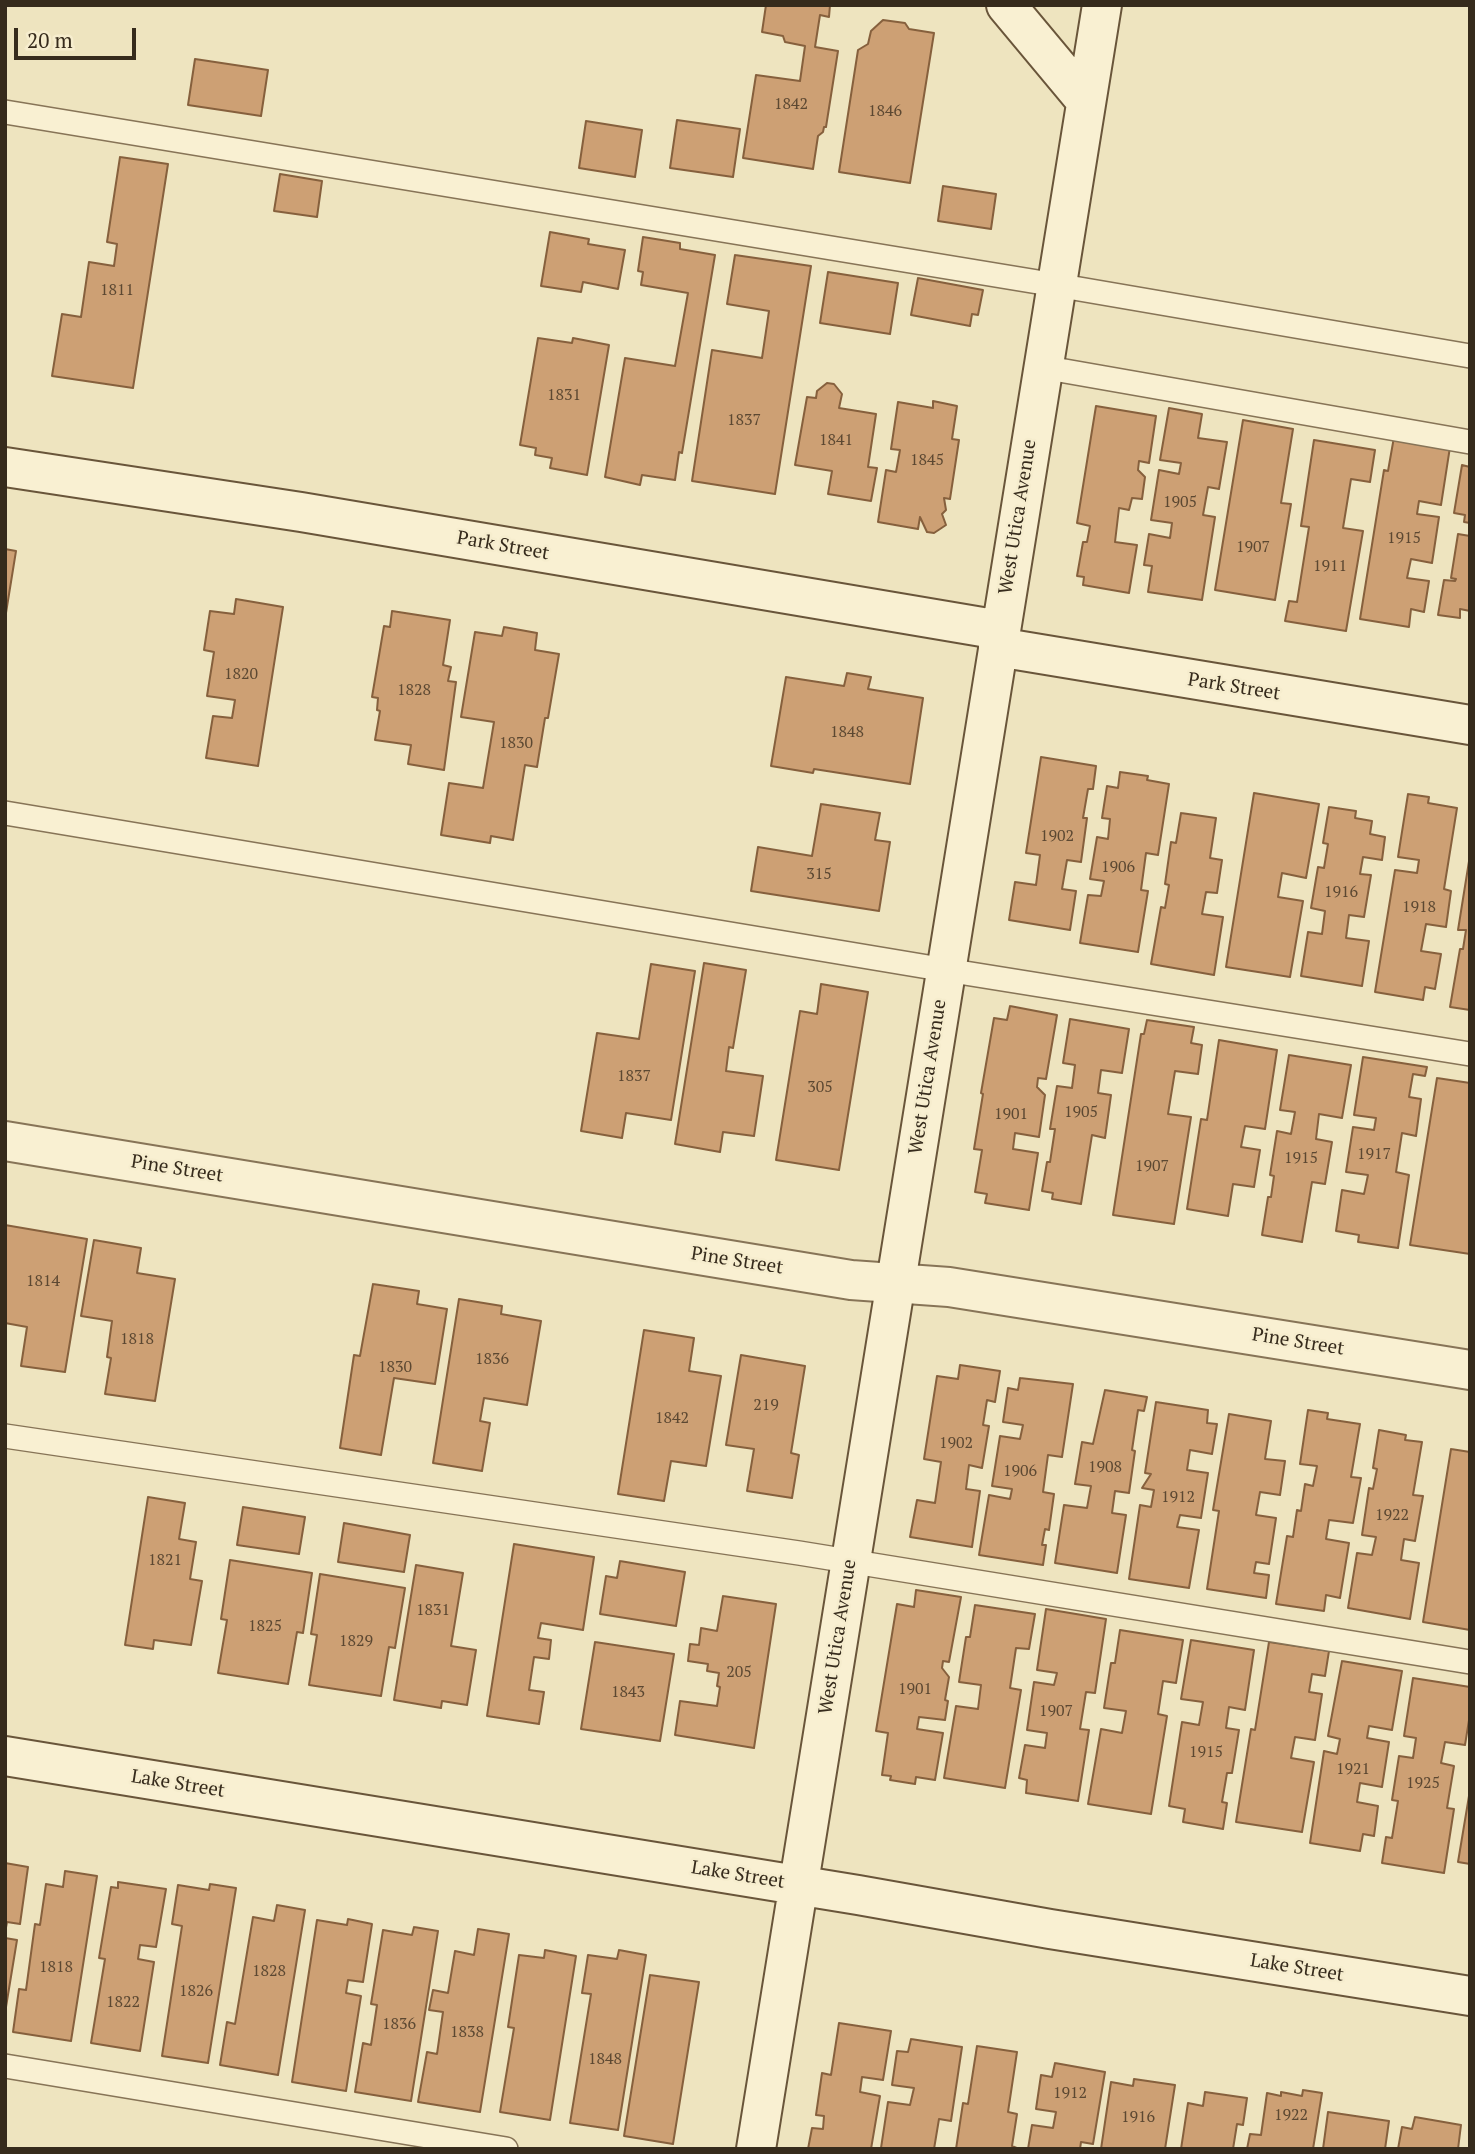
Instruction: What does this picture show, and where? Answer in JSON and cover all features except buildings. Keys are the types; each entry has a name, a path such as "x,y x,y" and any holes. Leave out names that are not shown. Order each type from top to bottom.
{"street":[{"path":"1006,5 1086,101"},
{"name":"West Utica Avenue","path":"755,2149 1102,5"},
{"name":"Park Street","path":"5,467 301,512 1470,725"},
{"name":"Pine Street","path":"5,1141 851,1280 949,1286 1470,1370"},
{"name":"Lake Street","path":"5,1756 1470,1996"}],"lane":[{"path":"5,112 1470,356"},
{"path":"1042,367 1470,442"},
{"path":"5,813 946,970 1470,1054"},
{"path":"5,1436 850,1561 1470,1661"},
{"path":"5,2066 506,2149"}]}
